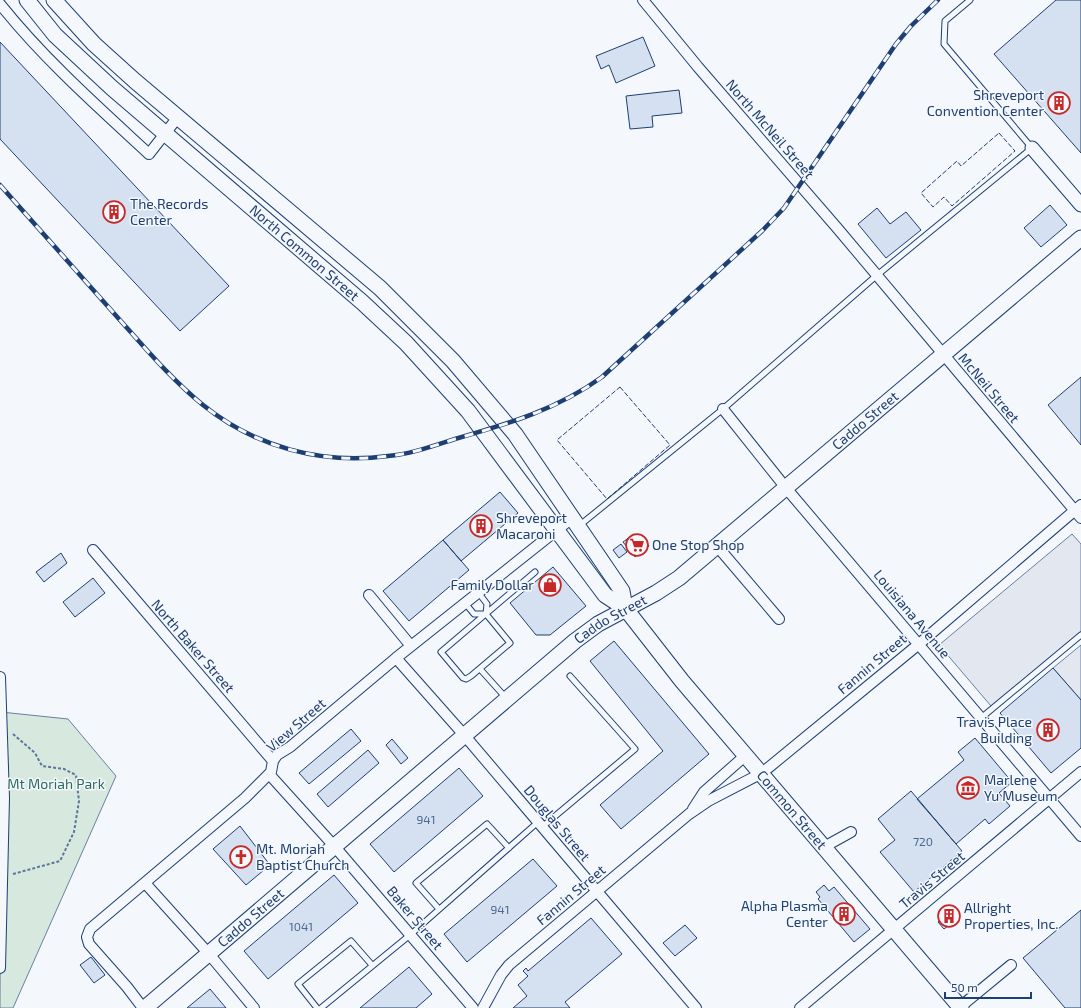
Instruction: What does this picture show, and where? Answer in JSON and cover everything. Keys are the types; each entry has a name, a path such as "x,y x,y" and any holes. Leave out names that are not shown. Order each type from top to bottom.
{"main road":[{"name":"North Common Street","path":"27,0 55,35 112,88 362,302 406,343 468,411 556,529"},
{"name":"North Common Street","path":"54,0 94,44 380,288 454,361 515,434 574,522"},
{"name":"Caddo Street","path":"144,1008 466,736 575,641 598,624 667,587 1081,238"},
{"name":"Common Street","path":"574,522 622,591 626,608"},
{"name":"Common Street","path":"556,529 605,595 626,608 682,681 960,1007"}],"street":[{"name":"North McNeil Street","path":"643,0 876,276"},
{"path":"0,4 27,37 71,82 149,154 178,117"},
{"path":"1032,148 1080,201"},
{"name":"McNeil Street","path":"876,276 1079,511"},
{"name":"Louisiana Avenue","path":"723,409 786,488 1081,836"},
{"name":"Fannin Street","path":"483,1008 501,975 509,966 689,814 708,801 762,773 1079,511"},
{"name":"View Street","path":"144,1008 89,944 86,937 90,930 218,821 269,774 272,761 396,658 556,529 574,522"},
{"path":"717,546 778,619"},
{"name":"North Baker Street","path":"93,550 272,761"},
{"path":"369,595 411,646"},
{"name":"Douglas Street","path":"396,658 466,736 696,1008"},
{"path":"0,677 0,712 2,725 4,791 0,968"},
{"name":"Fannin Street","path":"689,814 704,792 746,755"},
{"name":"Travis Street","path":"800,1008 1081,772"},
{"name":"Baker Street","path":"269,774 335,847 473,1008"},
{"path":"824,847 851,832"},
{"path":"145,883 209,954 254,1008"},
{"path":"960,1007 1011,965"}],"lane":[{"path":"574,522 723,409 876,276 1032,148 944,44 945,21 970,0"},
{"path":"478,592 487,604 486,614 510,643 466,679 463,678 441,652 486,614 535,572"},
{"path":"465,603 474,614 486,614"},
{"path":"981,718 1081,635"},
{"path":"480,669 507,699"},
{"path":"321,1008 410,935 509,848 635,749 570,676"},
{"path":"439,909 416,884 487,824 509,848"},
{"path":"318,1008 298,984 351,941 372,966"}],"path":[{"path":"2,725 35,753 42,766 64,769 76,775 79,801 74,832 60,861 2,882"}],"green space":[{"name":"Mt Moriah Park","path":"1,712 68,719 116,776 13,1008 0,1008"}],"shaded area":[{"path":"1072,534 1081,544 1081,632 991,706 939,645"},
{"path":"1081,645 1081,700 1053,668"}],"building":[{"name":"Shreveport Convention Center","path":"1056,0 1081,0 1081,153 994,54"},
{"path":"643,37 655,66 616,83 609,65 601,69 596,56"},
{"name":"The Records Center","path":"0,42 229,286 180,331 0,139"},
{"path":"679,90 682,113 652,116 653,127 630,129 626,96"},
{"path":"1050,205 1067,225 1041,247 1024,228"},
{"path":"877,208 890,224 906,212 921,230 886,258 858,224"},
{"path":"1081,377 1081,445 1048,405"},
{"name":"Shreveport Macaroni","path":"500,492 518,513 461,561 443,540"},
{"name":"One Stop Shop","path":"634,534 642,544 645,541 649,546 635,557 623,542"},
{"path":"443,540 469,570 409,621 383,591"},
{"path":"621,544 627,552 619,558 613,550"},
{"path":"61,553 67,563 44,582 36,572"},
{"name":"Family Dollar","path":"553,567 586,606 550,635 536,635 510,603"},
{"path":"93,578 105,593 75,617 63,602"},
{"path":"614,641 709,754 621,829 600,805 663,751 590,661"},
{"name":"Travis Place Building","path":"1053,668 1081,700 1081,748 1051,773 1000,713"},
{"path":"351,729 361,741 309,784 299,773"},
{"name":"Marlene Yu Museum","path":"975,738 1012,782 999,793 1010,806 989,824 985,819 956,844 917,799 964,760 958,752"},
{"path":"392,739 408,758 401,764 386,745"},
{"path":"368,750 379,763 328,807 317,794"},
{"path":"459,768 483,796 394,872 370,844"},
{"path":"911,791 962,851 914,892 880,852 895,840 878,819"},
{"name":"Mt. Moriah Baptist Church","path":"240,826 270,865 246,885 213,849"},
{"path":"533,859 557,886 467,962 444,934"},
{"path":"334,875 358,903 268,979 244,951"},
{"name":"Alpha Plasma Center","path":"824,885 829,891 834,887 870,929 854,942 818,899 820,897 816,892"},
{"name":"Allright Properties, Inc.","path":"949,906 958,918 944,929 938,922 943,918 940,914"},
{"path":"1081,910 1081,1008 1065,1008 1023,958"},
{"path":"591,918 622,954 565,1002 570,1008 513,1008 527,996 518,985 528,976 523,971 526,968 528,971"},
{"path":"685,925 697,938 675,956 663,943"},
{"path":"91,957 105,975 94,983 80,965"},
{"path":"409,967 432,994 416,1008 360,1008"},
{"path":"210,989 226,1008 187,1008"}],"railway":[{"path":"0,185 159,364 180,385 223,420 267,442 290,450 314,455 339,458 363,458 405,453 455,439 532,414 568,398 602,377 762,231 784,208 896,44 911,26 938,0"}],"fence":[{"path":"999,133 1015,151 952,206 944,197 933,207 921,193 957,161 961,166 999,133"},
{"path":"620,387 670,445 607,499 557,440 620,387"}],"place":[{"name":"Shreveport Convention Center","path":"1059,103"},
{"name":"The Records Center","path":"114,212"},
{"name":"Shreveport Macaroni","path":"481,526"},
{"name":"One Stop Shop","path":"637,545"},
{"name":"Family Dollar","path":"550,585"},
{"name":"Travis Place Building","path":"1048,730"},
{"name":"Marlene Yu Museum","path":"968,788"},
{"name":"Mt. Moriah Baptist Church","path":"241,857"},
{"name":"Alpha Plasma Center","path":"844,914"},
{"name":"Allright Properties, Inc.","path":"949,916"}]}
